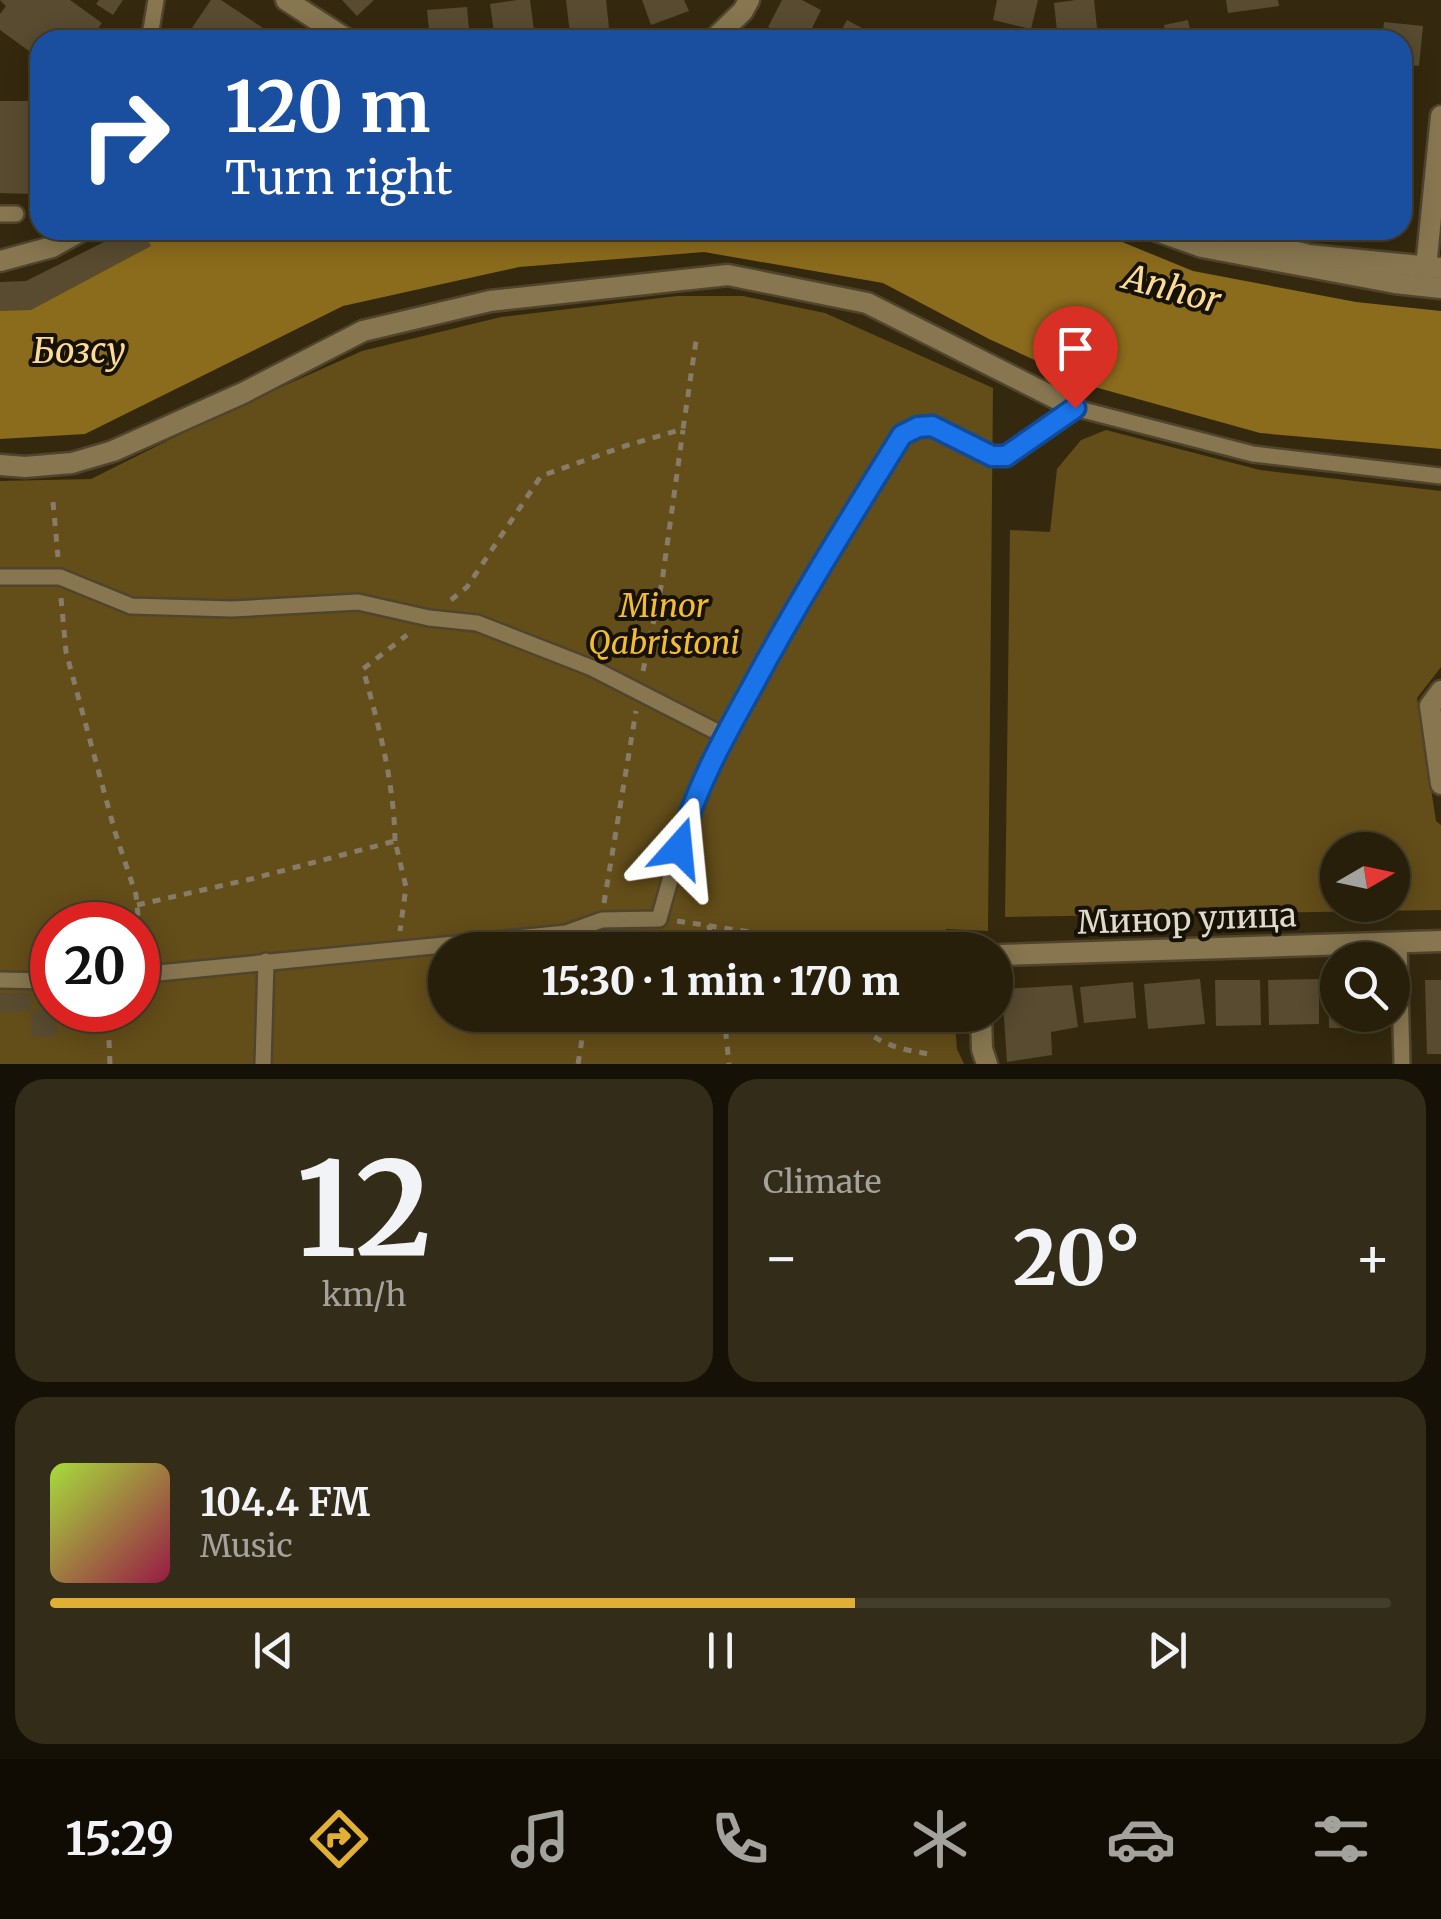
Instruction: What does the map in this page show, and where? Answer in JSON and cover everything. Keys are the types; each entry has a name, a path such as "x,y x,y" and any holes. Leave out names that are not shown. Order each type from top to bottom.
{"street":[{"path":"286,0 332,30"},
{"path":"723,30 749,0"},
{"path":"1247,240 1309,255 1434,268 1441,116"},
{"path":"0,261 63,240"},
{"path":"1182,240 1395,283 1441,288"},
{"path":"0,465 72,463 112,451 243,392 363,331 490,301 728,275 867,303 1075,408"},
{"path":"1441,691 1430,706 1441,784"},
{"name":"Минор улица","path":"1400,942 1441,940"},
{"name":"Минор улица","path":"1013,955 1320,945"},
{"path":"981,1032 987,1064"}],"lane":[{"path":"151,30 156,0"},
{"path":"160,972 566,933 602,920 659,919 688,813 725,736 794,612 902,435 918,427 932,426 992,456 1006,456 1075,408 1252,454 1441,476"},
{"path":"0,577 60,577 131,606 232,608 358,602 478,624 576,662 725,736"},
{"path":"263,1064 266,961"},
{"path":"0,980 30,981"},
{"path":"1401,1032 1402,1064"}],"path":[{"path":"398,949 406,888 395,841 395,807 384,744 363,669 467,587 541,476 683,429 696,341"},
{"path":"53,502 66,652 137,902"},
{"path":"150,902 395,841"},
{"path":"659,919 749,932"},
{"path":"709,926 710,932"},
{"path":"109,1032 110,1064"},
{"path":"578,1064 583,1032"},
{"path":"725,1032 728,1064"},
{"path":"864,1032 897,1049 935,1055"}],"green space":[{"name":"Minor Qabristoni","path":"677,296 743,296 825,313 993,388 988,931 428,932 428,1032 956,1032 964,1064 0,1064 0,481 91,479 223,413 362,351 501,317"},
{"path":"1106,430 1260,470 1441,491 1441,667 1417,698 1436,821 1441,825 1441,910 1410,910 1410,832 1320,832 1320,912 1005,917 1010,530 1050,532 1057,469 1081,440"}],"water":[{"name":"Бозсу","path":"146,240 1117,240 1193,271 1356,302 1441,311 1441,449 1260,433 1091,386 989,339 883,283 704,252 519,267 343,306 85,434 0,439 0,293 15,292"}],"building":[{"path":"0,0 70,0 102,23 97,30 30,30 30,52 0,30 0,14 6,6"},
{"path":"99,0 123,0 113,15 96,4"},
{"path":"211,0 221,0 266,30 190,30"},
{"path":"342,0 374,0 357,16"},
{"path":"530,0 534,30 494,30 490,4"},
{"path":"566,0 606,0 609,28 570,30"},
{"path":"642,0 684,0 689,11 651,25"},
{"path":"782,0 802,0 821,10 811,30 768,27"},
{"path":"997,0 1038,0 1031,29 993,20"},
{"path":"1094,0 1097,30 1057,30 1054,3"},
{"path":"1226,0 1278,0 1279,6 1228,13"},
{"path":"467,7 469,30 429,30 427,10"},
{"path":"847,20 866,30 842,30"},
{"path":"1188,20 1190,30 1165,30 1164,25"},
{"path":"1384,22 1423,26 1419,66 1412,65 1412,30 1383,30"},
{"path":"0,101 30,101 30,194 0,193"},
{"path":"108,240 148,240 151,246 31,310 0,311 0,282 26,281"},
{"path":"1200,979 1205,1024 1148,1029 1144,984"},
{"path":"1319,979 1319,1024 1269,1025 1268,980"},
{"path":"1215,980 1260,980 1261,1025 1216,1026"},
{"path":"1425,980 1441,980 1441,1054 1427,1054"},
{"path":"1133,982 1136,1018 1084,1023 1080,987"},
{"path":"1072,985 1078,1027 1051,1032 1052,1055 1007,1062 1005,1032 1013,1032 1013,988"},
{"path":"0,993 30,993 30,1011 0,1012"},
{"path":"32,1032 57,1032 57,1036 32,1037"}],"route":[{"path":"679,848 688,813 725,736 794,612 902,435 918,427 932,426 992,456 1006,456 1075,408"}],"water label":[{"name":"Anhor","path":"1172,289"}]}
